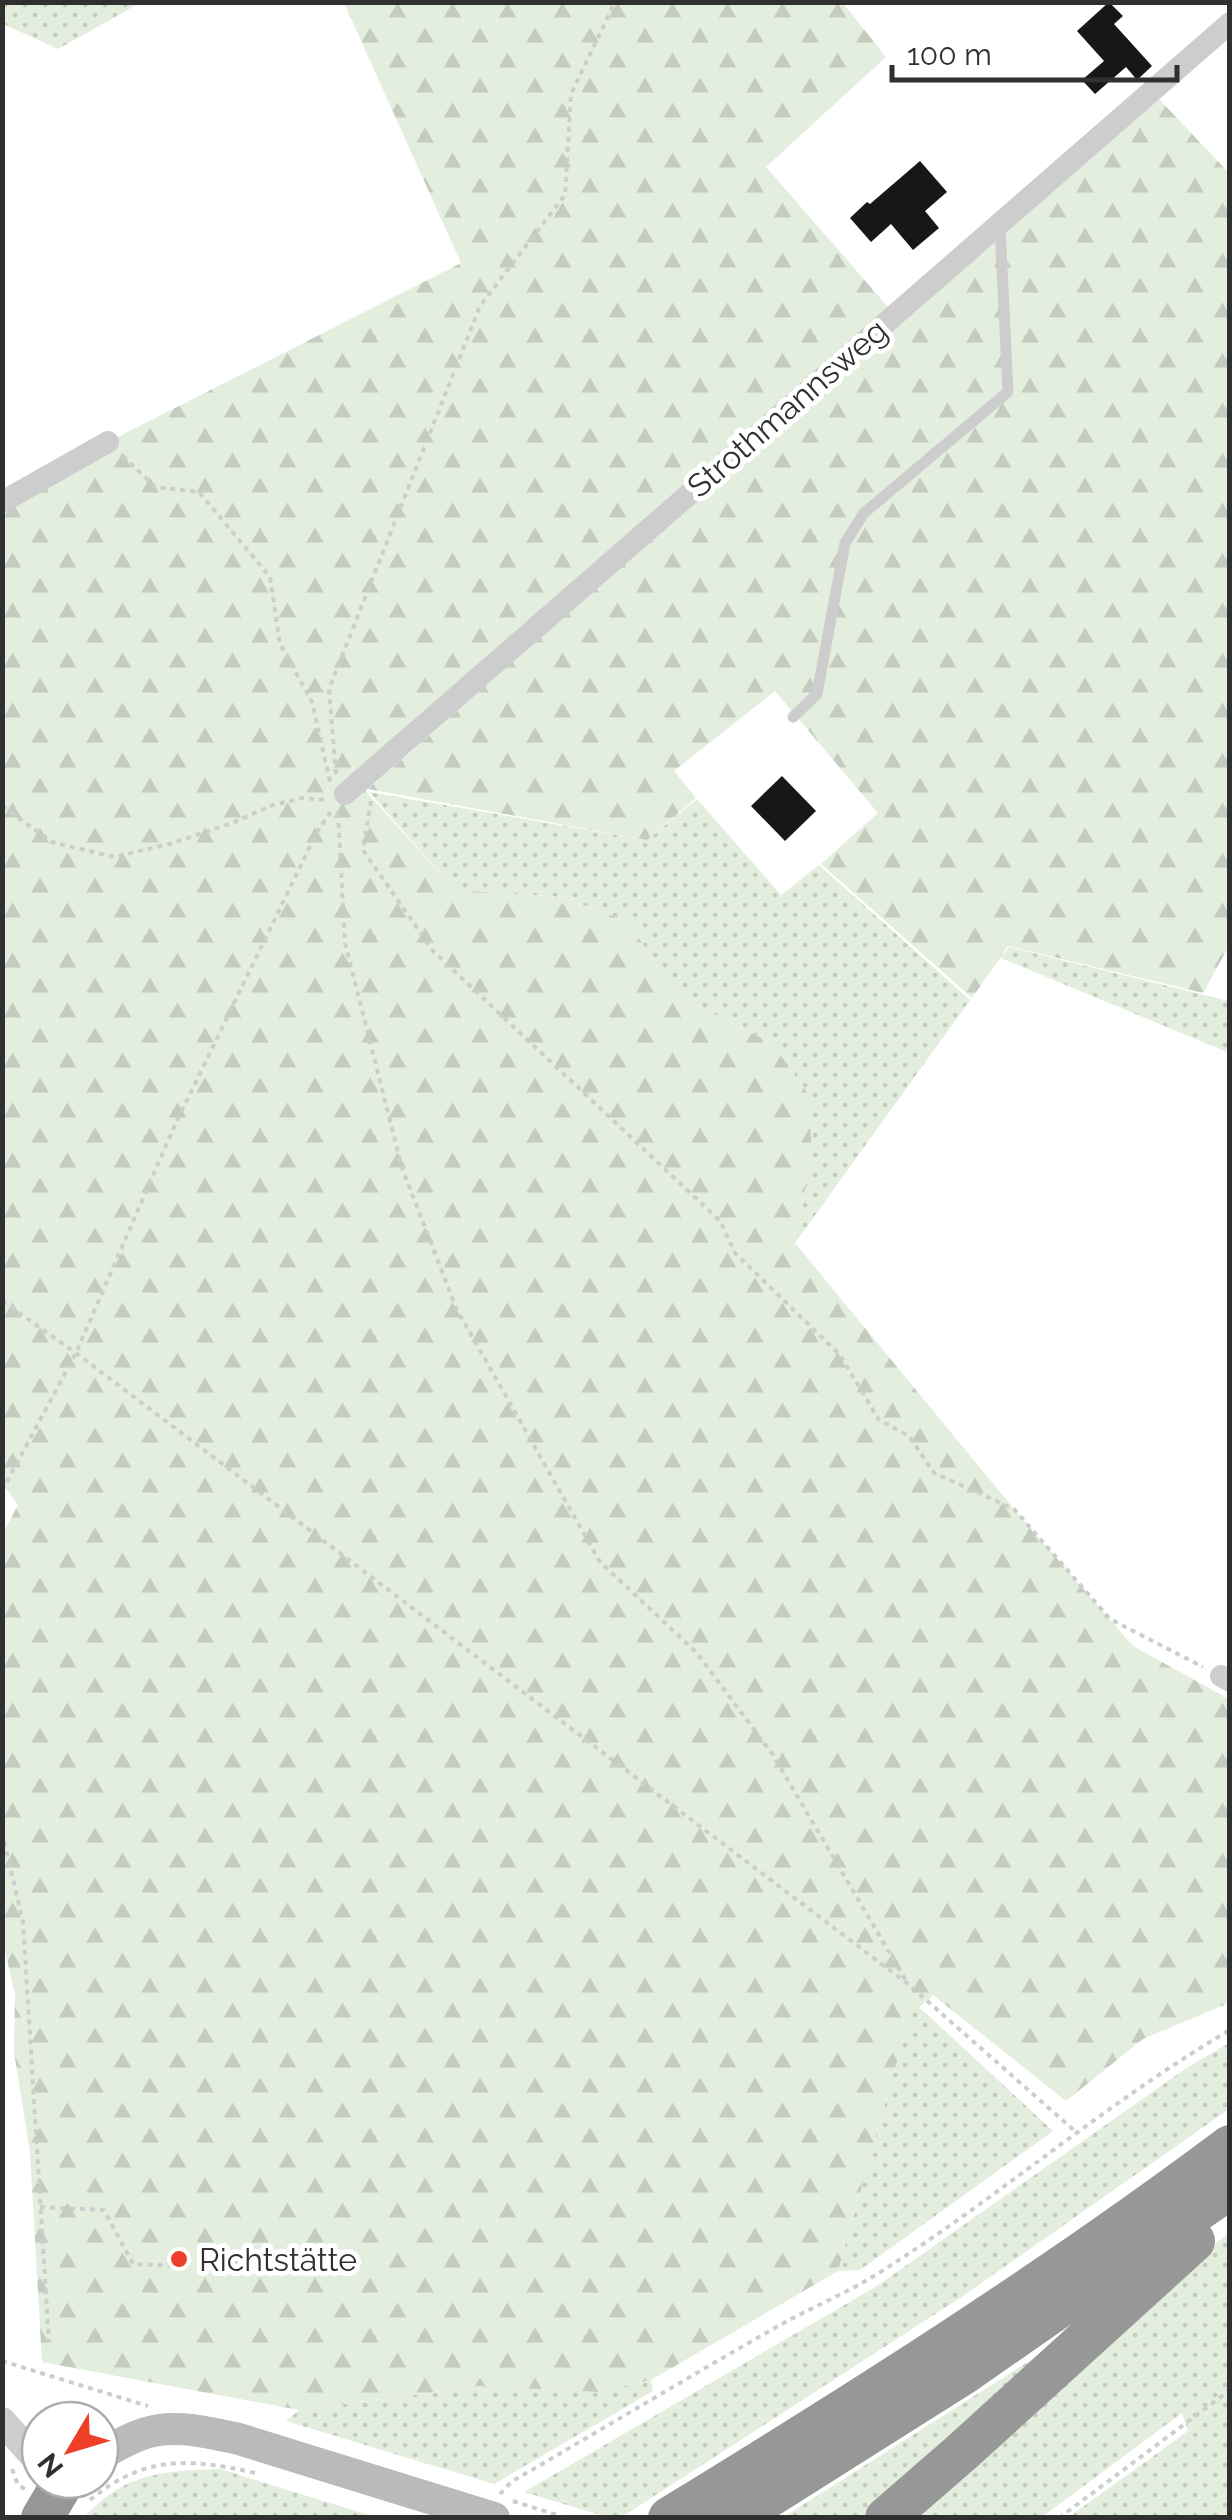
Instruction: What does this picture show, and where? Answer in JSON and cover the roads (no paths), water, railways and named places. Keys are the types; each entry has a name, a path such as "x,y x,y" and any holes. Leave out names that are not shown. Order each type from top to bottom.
{"highway":[{"path":"669,2518 942,2346 1230,2146"},
{"path":"736,2518 963,2374 1230,2188"},
{"path":"886,2518 1230,2208"}],"main road":[{"path":"120,2444 160,2430 240,2438 491,2516"}],"street":[{"name":"Strothmannsweg","path":"337,790 1230,23"},
{"path":"2,502 108,442"},
{"path":"2,2421 20,2443"}],"lane":[{"path":"793,717 817,694 845,542 864,513 1008,392 1000,222"}],"place":[{"name":"Richtstätte","path":"179,2259"}]}
